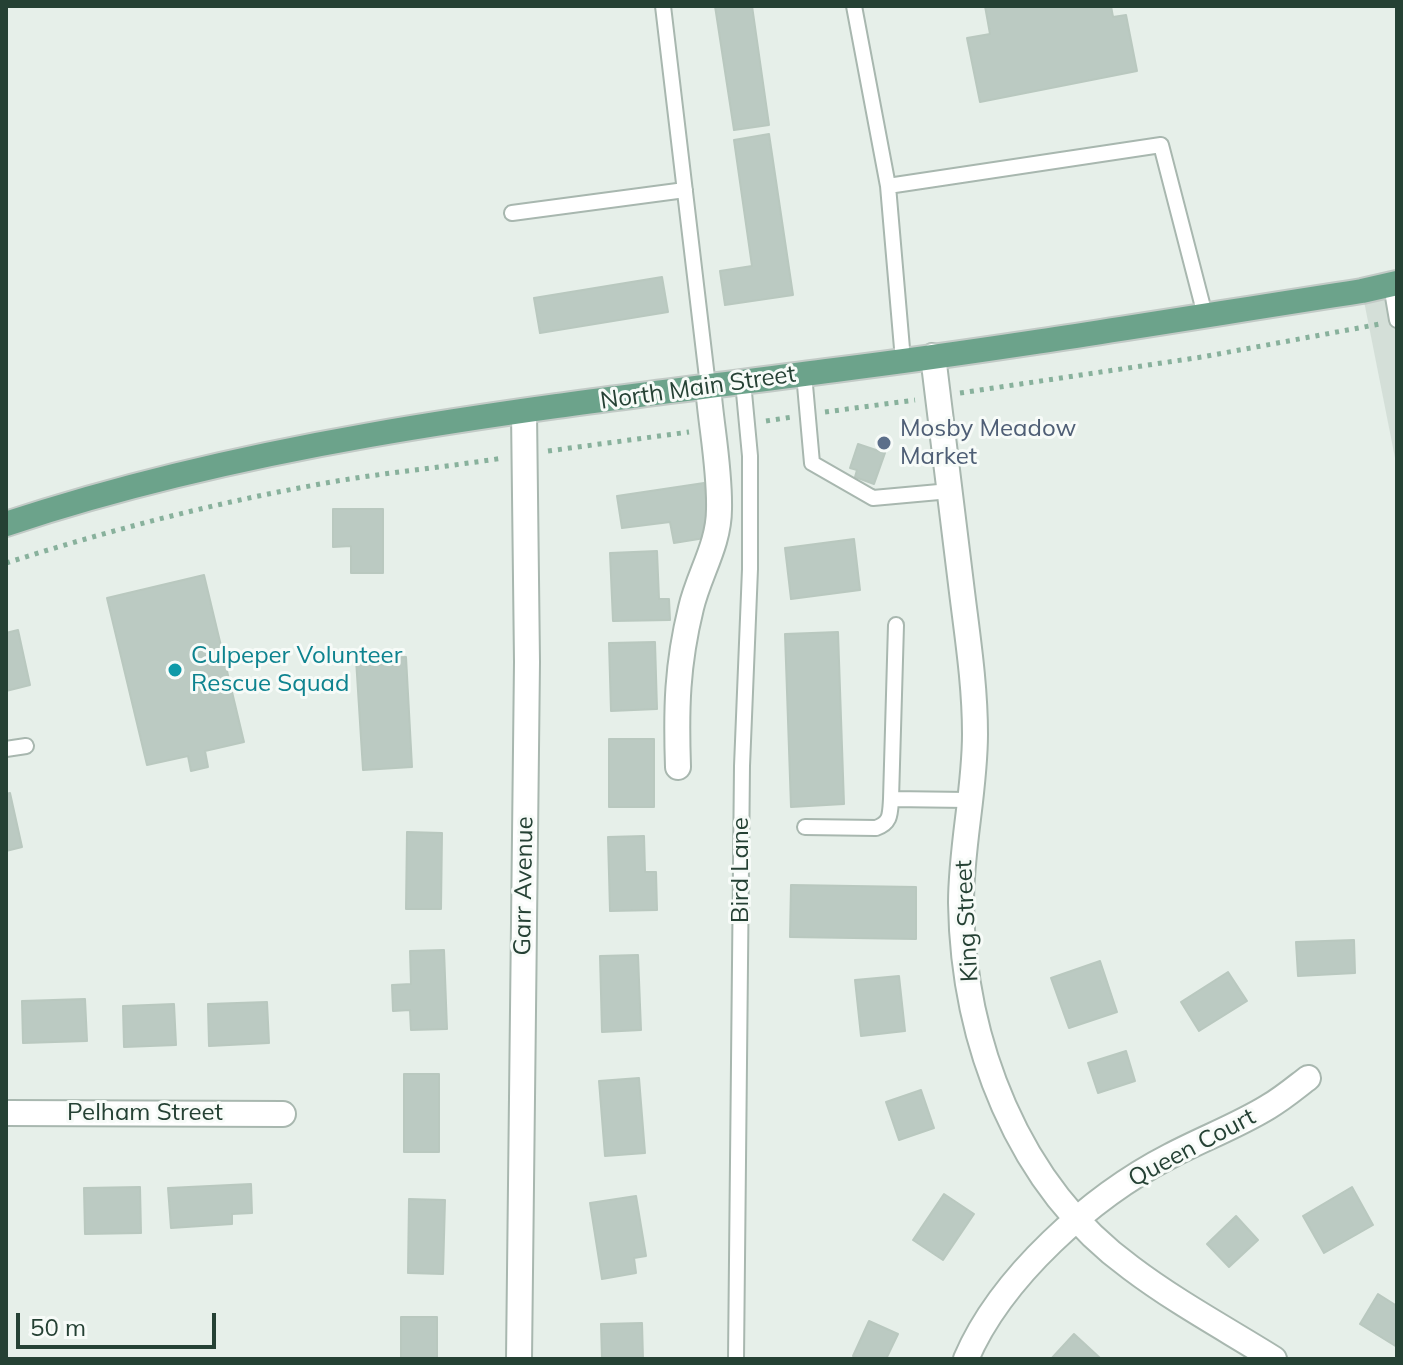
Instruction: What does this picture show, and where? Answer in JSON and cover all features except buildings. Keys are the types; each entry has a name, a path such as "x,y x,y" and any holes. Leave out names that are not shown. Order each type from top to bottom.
{"main road":[{"name":"North Main Street","path":"6,524 160,479 273,453 379,434 933,356 1394,284"}],"street":[{"name":"King Street","path":"933,356 973,666 975,737 962,856 965,964 976,1024 994,1084 1014,1131 1035,1166 1077,1220 1131,1269 1274,1359"},
{"path":"678,767 676,701 680,656 692,604 713,549 719,509 708,386"},
{"name":"Garr Avenue","path":"519,1359 527,662 524,412"},
{"name":"Queen Court","path":"966,1359 1003,1298 1026,1269 1077,1220 1146,1170 1269,1107 1308,1078"},
{"name":"Pelham Street","path":"6,1113 283,1114"}],"lane":[{"path":"663,6 708,386"},
{"path":"854,6 888,186 903,360"},
{"path":"888,186 1161,145 1205,315"},
{"path":"512,213 685,190"},
{"path":"1394,284 1397,320"},
{"path":"804,374 812,463 873,498 950,491"},
{"name":"Bird Lane","path":"736,1359 742,766 750,569 750,456 743,382"},
{"path":"805,827 876,828 890,819 896,625"},
{"path":"6,749 26,746"},
{"path":"891,799 968,800"}],"path":[{"path":"976,390 1202,357 1361,328"},
{"path":"831,411 910,400"},
{"path":"747,424 788,418"},
{"path":"561,449 712,428"},
{"path":"6,563 187,512 317,484 495,459"}],"shaded area":[{"path":"1397,284 1397,468 1362,291"}],"place":[{"name":"Mosby Meadow Market","path":"884,443"},
{"name":"Culpeper Volunteer Rescue Squad","path":"175,670"}]}
